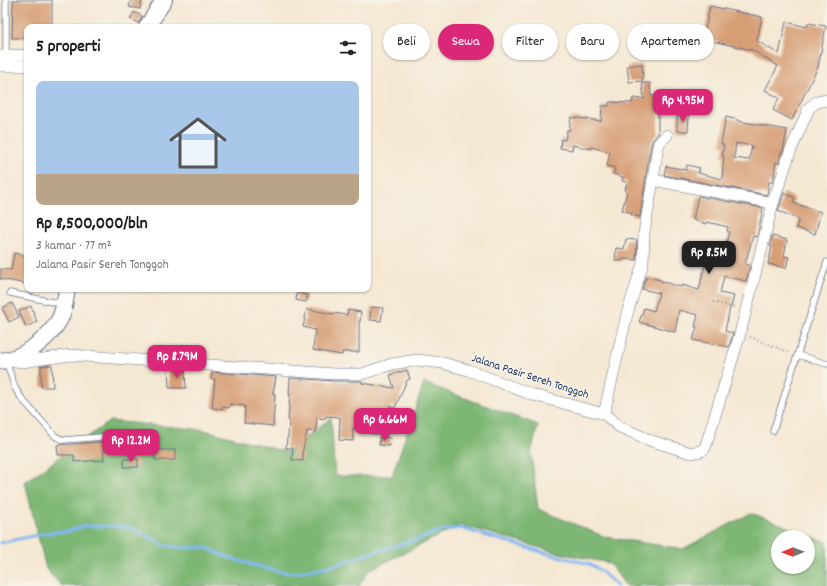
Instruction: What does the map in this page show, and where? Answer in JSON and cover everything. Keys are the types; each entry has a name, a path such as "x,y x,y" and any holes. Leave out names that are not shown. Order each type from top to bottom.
{"main road":[{"path":"149,24 164,0"},
{"path":"6,361 42,341 59,322 66,297"}],"street":[{"path":"3,56 24,56"},
{"path":"0,66 24,66"},
{"name":"Jalana Pasir Sereh Tonggoh","path":"6,361 22,362 79,355 232,366 291,372 362,374 392,364 417,360 449,365 468,370 533,395 604,414 620,427 652,441 691,454 701,451 705,448 740,334 773,203 790,152 809,108 817,102 827,100"},
{"path":"604,414 627,314 643,263 644,233 659,143 667,136"},
{"path":"653,180 773,203"}],"lane":[{"path":"3,56 6,0"},
{"path":"772,431 798,355 827,262"},
{"path":"10,293 66,297"},
{"path":"798,355 827,364"},
{"path":"6,361 15,388 22,399 55,436 63,440 102,437"}],"path":[{"path":"713,302 746,311"},
{"path":"740,334 798,355"}],"green space":[{"path":"424,383 538,425 531,453 538,509 605,537 683,549 751,513 796,530 771,530 771,574 815,574 815,537 827,542 827,586 626,586 609,563 555,552 461,525 369,570 359,586 62,586 46,569 25,482 110,421 204,430 287,452 331,418 335,476 392,476"}],"building":[{"path":"13,0 52,0 52,24 24,24 24,38 12,38"},
{"path":"131,0 142,0 140,9 129,7"},
{"path":"710,6 762,17 757,41 779,54 786,22 807,27 808,23 826,26 818,67 792,120 773,110 779,98 765,90 778,66 752,50 714,41 714,24 706,24"},
{"path":"134,12 142,16 139,23 130,19"},
{"path":"642,64 643,81 629,82 627,66"},
{"path":"642,83 650,83 651,96 663,95 664,103 658,103 658,134 652,141 650,150 640,217 631,215 632,213 622,210 627,192 625,191 627,182 622,181 623,177 613,174 615,168 607,166 610,152 591,147 591,149 573,145 572,150 560,148 561,139 565,140 567,130 569,131 571,117 601,121 602,106 609,106 609,102 632,103 633,98 644,99"},
{"path":"677,114 689,115 688,131 677,131"},
{"path":"726,117 738,121 787,130 783,152 781,152 779,163 776,162 773,182 769,182 767,195 664,175 666,166 686,170 687,165 700,168 698,173 722,179 724,156 722,156 724,145 721,144","holes":["736,143 752,146 749,160 734,158"]},
{"path":"784,193 795,198 793,203 821,212 815,234 796,228 799,219 778,211"},
{"path":"698,196 763,208 757,237 753,236 745,264 750,265 746,281 724,276 720,293 734,296 725,331 733,333 729,347 693,340 697,327 695,327 698,315 679,310 675,332 639,322 644,308 654,311 659,293 642,289 646,277 661,280 681,287 682,285 699,290 705,264 710,265 715,248 724,251 729,232 727,231 728,227 707,222 706,224 693,220"},
{"path":"772,236 787,240 784,256 789,257 786,268 768,264 772,247 770,246"},
{"path":"626,239 637,240 636,260 623,259 622,261 615,261 616,248 624,249"},
{"path":"14,253 24,255 24,283 0,279 0,269 11,270"},
{"path":"297,293 308,295 306,302 296,300"},
{"path":"12,303 19,317 9,322 2,308"},
{"path":"31,306 37,322 26,327 19,311"},
{"path":"371,307 383,308 381,321 370,320"},
{"path":"307,309 347,315 348,310 361,312 360,322 359,321 359,352 342,352 342,355 313,350 315,330 303,327"},
{"path":"52,365 53,387 41,387 41,366"},
{"path":"168,369 185,370 186,388 169,388"},
{"path":"407,370 410,379 407,380 395,408 390,406 387,436 368,433 368,429 353,428 353,441 339,440 340,417 326,416 325,419 317,418 316,432 307,431 302,454 303,461 292,460 293,448 286,448 288,438 290,378 362,381 362,383 394,388 390,375"},
{"path":"212,372 276,377 273,394 275,394 273,426 244,423 245,406 230,404 229,408 212,408 215,379 211,379"},
{"path":"380,437 391,438 390,446 379,445"},
{"path":"103,442 104,460 74,462 74,455 58,455 57,445"},
{"path":"154,450 175,450 175,460 155,460"},
{"path":"124,459 138,459 138,467 124,467"}],"waterway":[{"path":"0,543 47,533 70,531 84,526 118,526 132,528 166,546 187,548 202,547 230,558 254,565 292,573 335,565 440,531 460,528 589,564 600,570 617,586"}]}
